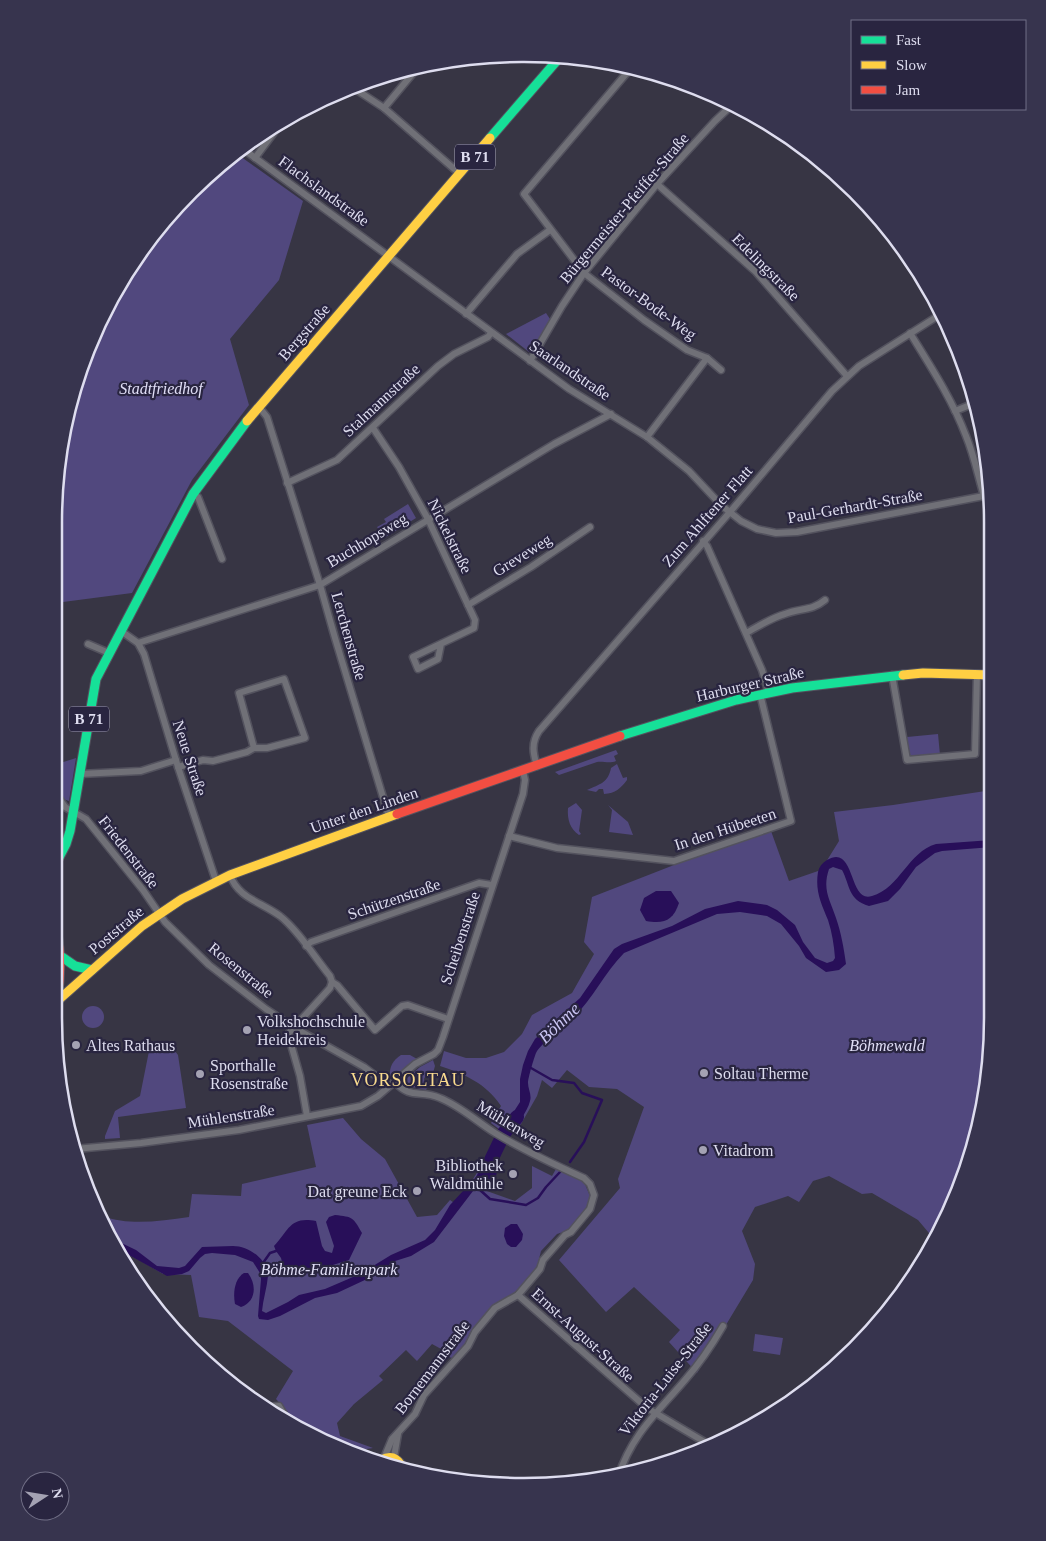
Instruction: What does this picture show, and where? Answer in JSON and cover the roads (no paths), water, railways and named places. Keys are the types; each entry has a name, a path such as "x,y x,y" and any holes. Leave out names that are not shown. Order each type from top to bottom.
{"main road":[{"name":"Bergstraße","path":"74,812 95,685 109,653 193,494 230,442 259,407 555,63"},
{"name":"Harburger Straße","path":"523,770 690,713 764,694 892,675 984,674"},
{"name":"Unter den Linden","path":"216,881 263,861 523,770"},
{"name":"B 71","path":"62,851 69,837 74,812"},
{"name":"Poststraße","path":"62,997 142,926 216,881"},
{"path":"62,957 76,966 92,970"},
{"path":"389,1458 394,1458 397,1461"}],"street":[{"name":"Pastor-Bode-Weg","path":"626,74 524,194 584,273 687,350 707,358 721,370"},
{"path":"384,108 410,76"},
{"path":"361,93 384,108 460,174"},
{"name":"Bürgermeister-Pfeiffer-Straße","path":"530,361 584,273 657,184 727,110"},
{"path":"255,158 270,138"},
{"name":"Flachslandstraße","path":"249,154 390,256"},
{"name":"Edelingstraße","path":"657,184 756,272 847,376"},
{"path":"466,314 518,254 550,230"},
{"name":"Saarlandstraße","path":"390,256 568,390 647,437 688,471 730,512"},
{"name":"Zum Ahlftener Flatt","path":"537,766 533,743 539,731 730,512 832,391 859,366 935,318"},
{"name":"Stalmannstraße","path":"287,483 337,460 438,366 454,354 488,337 491,333"},
{"path":"910,333 946,392 982,480"},
{"path":"647,437 707,358"},
{"path":"955,411 968,405"},
{"name":"Lerchenstraße","path":"259,407 267,417 320,584 389,817"},
{"name":"Buchhopsweg","path":"138,643 320,584 554,444 611,414"},
{"name":"Nickelstraße","path":"373,428 399,467 428,519 475,620 474,628 413,657 418,669 438,659 441,644"},
{"path":"193,494 198,497 222,559"},
{"name":"Paul-Gerhardt-Straße","path":"730,512 741,522 757,529 776,533 797,532 983,496"},
{"name":"Greveweg","path":"468,604 531,567 590,527"},
{"path":"703,541 707,546 762,670 764,694"},
{"path":"746,633 778,616 797,610 817,607 825,600"},
{"path":"121,631 138,643"},
{"name":"Neue Straße","path":"138,643 144,654 178,768 216,881"},
{"path":"88,644 109,653"},
{"path":"892,675 907,760 974,754 977,674"},
{"path":"178,768 203,760 213,761 247,752 254,748 266,748 304,738 284,679 239,693 254,748"},
{"name":"In den Hübeeten","path":"509,836 557,848 674,861 790,821 764,694"},
{"path":"80,774 141,771 176,760"},
{"name":"Scheibenstraße","path":"390,1086 411,1067 438,1050 525,787 523,770"},
{"name":"Friedenstraße","path":"62,803 86,819 143,890 159,914"},
{"path":"230,875 241,893 280,916 330,976 332,982 330,988 288,1034 300,1076 308,1116"},
{"name":"Schützenstraße","path":"306,946 311,942 480,884 492,884"},
{"name":"Rosenstraße","path":"159,914 186,943 234,984 266,1008 294,1027 364,1067 390,1086"},
{"path":"332,982 337,985 375,1030 402,1006 408,1005 448,1019"},
{"name":"Mühlenstraße","path":"82,1148 231,1132 361,1106 374,1100 390,1086"},
{"name":"Mühlenweg","path":"390,1086 409,1093 428,1094 444,1099 497,1134 584,1178 590,1184 594,1195 590,1209"},
{"name":"Bornemannstraße","path":"384,1457 392,1439 416,1414 424,1395 468,1346 480,1326 495,1308 518,1295 540,1269 543,1260 565,1235 571,1232 590,1209"},
{"name":"Ernst-August-Straße","path":"518,1295 626,1391 655,1413 703,1441"},
{"name":"Viktoria-Luise-Straße","path":"621,1468 628,1450 655,1413 695,1369 723,1326"},
{"name":"Bornemannstraße","path":"394,1458 398,1434"}],"water":[{"path":"984,841 984,848 935,853 916,867 900,889 888,901 869,906 853,896 842,870 833,867 829,869 826,883 827,889 839,929 846,964 839,970 826,972 806,958 781,924 767,916 740,912 717,914 624,953 579,1011 568,1023 547,1040 536,1053 528,1080 531,1096 527,1110 510,1133 502,1130 520,1102 520,1079 523,1065 535,1039 580,998 614,949 622,944 672,926 705,909 738,901 767,905 777,910 795,925 803,942 815,958 827,963 835,958 831,929 819,897 817,885 818,870 821,865 825,861 836,857 843,860 848,866 859,891 864,896 872,896 890,886 918,854 936,844"},
{"path":"656,891 671,891 679,903 677,909 667,920 658,922 646,921 640,910 644,898"},
{"path":"493,1143 503,1147 496,1176 487,1182 482,1191 473,1191 434,1242 411,1256 395,1261 367,1279 337,1293 315,1298 268,1320 259,1319 258,1316 261,1279 260,1273 253,1262 235,1255 205,1254 189,1271 167,1276 128,1255 121,1243 136,1250 157,1266 179,1268 185,1266 202,1247 233,1246 245,1248 261,1259 267,1270 268,1276 262,1311 266,1313 299,1295 325,1289 360,1274 391,1255 425,1240 435,1230 450,1205 476,1177"},
{"path":"335,1215 346,1216 352,1219 362,1233 349,1260 294,1277 285,1274 281,1258 274,1246 287,1230 295,1222 316,1221 322,1246 325,1251 332,1253 334,1246 326,1222 329,1217"},
{"path":"511,1224 517,1224 523,1234 522,1240 516,1247 511,1247 507,1244 504,1236 505,1228"},
{"path":"244,1273 248,1273 254,1288 250,1301 241,1307 235,1304 234,1291 238,1279"}],"waterway":[{"path":"531,1068 552,1080 574,1083 582,1093 602,1100 584,1142 570,1162"},
{"name":"Böhme","path":"491,1160 504,1133 517,1117"},
{"path":"480,1190 490,1199 526,1205 538,1198 560,1172"},
{"path":"263,1263 270,1253 276,1251"}],"place":[{"name":"Volkshochschule Heidekreis","path":"247,1030"},
{"name":"Altes Rathaus","path":"76,1045"},
{"name":"Soltau Therme","path":"704,1073"},
{"name":"Sporthalle Rosenstraße","path":"200,1074"},
{"name":"Vitadrom","path":"703,1150"},
{"name":"Bibliothek Waldmühle","path":"513,1174"},
{"name":"Dat greune Eck","path":"417,1191"}],"district":[{"name":"VORSOLTAU","path":"408,1080"}],"park label":[{"name":"Stadtfriedhof","path":"161,388"},
{"name":"Böhmewald","path":"887,1045"},
{"name":"Böhme-Familienpark","path":"329,1269"}]}
